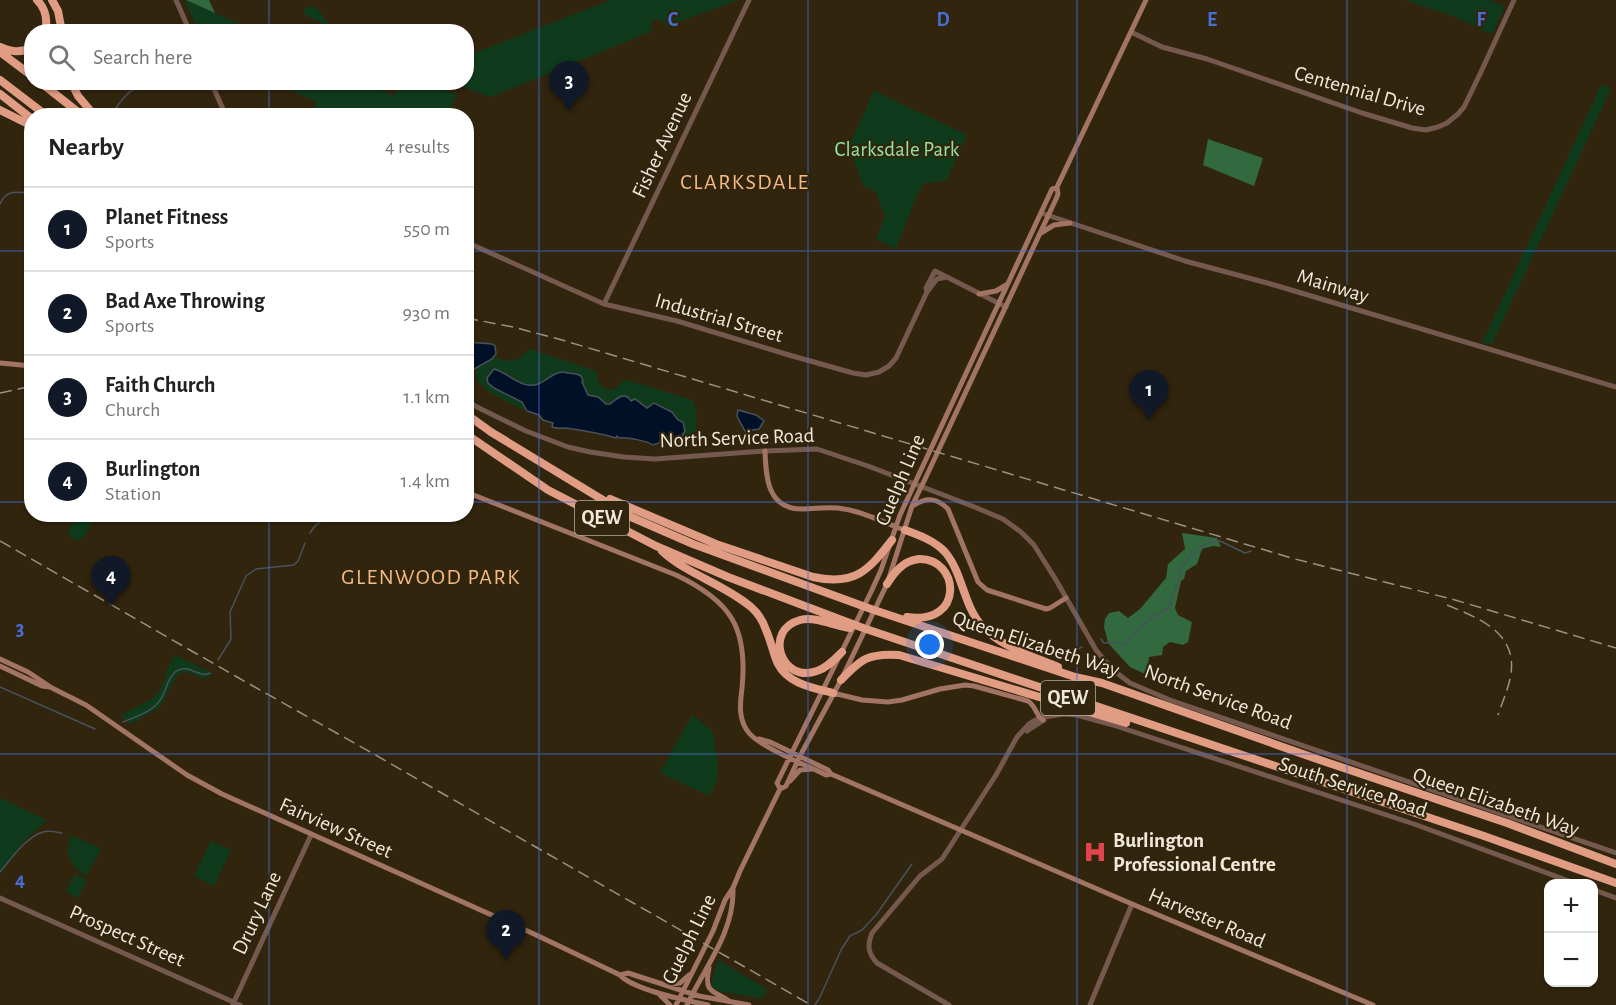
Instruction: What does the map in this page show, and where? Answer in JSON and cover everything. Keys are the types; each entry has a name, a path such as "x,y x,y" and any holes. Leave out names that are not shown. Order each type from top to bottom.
{"highway":[{"path":"37,0 45,11 46,24"},
{"path":"52,0 58,11 60,24"},
{"path":"0,46 11,51 24,50"},
{"path":"0,52 24,70"},
{"path":"0,80 36,108"},
{"path":"50,90 73,108"},
{"path":"75,90 88,108"},
{"path":"0,94 24,113"},
{"path":"0,110 24,122"},
{"name":"Queen Elizabeth Way","path":"474,420 632,517 693,544 871,609 1075,677 1102,683 1508,823 1616,864"},
{"name":"Queen Elizabeth Way","path":"474,439 548,490 656,546 728,577 863,628 1484,836 1616,883"},
{"path":"560,474 598,494 716,544 828,580 848,579 860,573 879,556 892,540"},
{"path":"905,530 930,541 945,552 973,614 992,636 1022,652 1102,683"},
{"path":"656,546 674,562 737,597 753,609 763,623 779,666 786,675 797,683 833,693"},
{"path":"871,609 919,619 930,617 943,609 950,590 950,581 945,571 936,563 924,559 914,560 902,566 886,584"},
{"path":"842,652 828,665 817,671 798,672 783,661 780,654 780,639 788,627 802,620 848,628 863,628"},
{"path":"841,680 857,663 872,656 899,655 1149,729 1166,731"}],"main road":[{"name":"Guelph Line","path":"676,1005 713,931 724,900 733,888 783,787 841,680 881,596 912,506 1058,194 1057,187 1146,0"},
{"name":"Guelph Line","path":"783,787 777,783 850,639 936,435 1052,189 1057,187"},
{"path":"1036,240 1042,232 1052,226 1070,223"},
{"path":"979,294 998,291 1007,284"},
{"path":"0,363 24,365"},
{"path":"765,451 767,482 770,490 786,506 799,509 842,508 859,512 905,530"},
{"name":"Harvester Road","path":"474,495 676,576 711,594 731,618 741,643 744,666 740,715 750,734 768,747 828,770 831,774 1132,904 1373,1005"},
{"path":"912,506 931,499 940,502 948,509 978,582 987,590 1046,609 1066,598"},
{"name":"Fairview Street","path":"0,659 28,672 98,713 199,782 222,794 534,934 620,975 624,980 688,1003 708,1005"},
{"name":"Fairview Street","path":"0,666 42,686 52,688"},
{"path":"833,693 862,700 888,702 956,686 974,686 1029,701 1035,706 1042,719"},
{"name":"Harvester Road","path":"799,758 816,770 826,775 831,774"},
{"path":"783,787 800,770 809,768 816,770"},
{"name":"Guelph Line","path":"688,1003 725,932 733,903 733,888"},
{"path":"711,961 708,975 710,988 715,994 731,1002"},
{"path":"662,985 680,983 692,972"},
{"name":"Fairview Street","path":"620,975 628,973 683,992 749,1005"},
{"path":"657,992 670,1005"}],"street":[{"path":"176,0 186,24"},
{"name":"Fisher Avenue","path":"604,304 749,0"},
{"name":"Centennial Drive","path":"1131,32 1162,47 1207,59 1362,113 1426,130 1447,123 1464,107 1514,0"},
{"path":"215,90 222,108"},
{"name":"Mainway","path":"1041,213 1185,261 1271,284 1616,387"},
{"name":"Industrial Street","path":"474,246 604,304 677,321 789,355 866,375 884,369 896,358 927,292 937,279 947,277"},
{"name":"Industrial Street","path":"927,292 926,288 935,271 947,277"},
{"path":"947,277 1006,307"},
{"name":"North Service Road","path":"474,405 526,431 568,447 590,452 654,459 807,449 827,452 972,506 1003,519 1034,544 1096,650 1113,670 1130,683 1147,692 1616,853"},
{"name":"South Service Road","path":"1042,719 1055,714 1071,714 1113,725 1116,728 1153,738 1414,824 1563,879"},
{"path":"950,1005 877,963 868,948 869,940 872,933 920,876 942,859 1019,735 1026,727 1042,719"},
{"name":"Drury Lane","path":"233,1003 311,835"},
{"path":"1598,892 1616,898"},
{"name":"Prospect Street","path":"0,898 240,1005"},
{"path":"1090,1005 1132,904"}],"green space":[{"path":"185,0 239,24 195,24"},
{"path":"186,0 209,0 215,13"},
{"path":"611,0 738,0 665,27 664,22 656,18 651,24 652,31 650,32 491,97 471,90 474,90 474,53"},
{"path":"1405,0 1490,0 1505,7 1492,34 1453,16"},
{"path":"314,5 329,24 324,24 304,14 304,9"},
{"path":"1601,85 1611,89 1492,344 1482,343"},
{"path":"290,90 381,90 394,96 397,90 444,90 457,95 450,108 314,108 317,102"},
{"name":"Clarksdale Park","path":"874,91 967,135 946,181 924,183 916,197 896,249 876,239 885,217 876,192 863,186 849,146"},
{"path":"1208,139 1263,158 1254,186 1203,165"},
{"path":"529,349 596,371 599,383 606,389 615,389 627,380 692,400 697,414 694,438 687,443 659,443 662,438 675,442 685,428 683,422 668,410 654,404 647,408 635,400 606,404 598,397 588,395 569,374 562,372 535,386 525,385 508,374 487,378 488,383 494,388 522,402 527,411 493,394 478,381 477,367 494,357 506,360 517,359"},
{"path":"76,522 92,522 89,530 79,540 69,535 69,527"},
{"path":"1182,533 1217,538 1221,547 1213,546 1202,549 1197,564 1186,571 1181,581 1175,608 1178,615 1192,622 1188,642 1183,645 1170,642 1163,647 1162,655 1149,657 1147,675 1130,667 1108,643 1104,627 1105,619 1109,613 1119,611 1128,618 1140,609 1166,578 1168,564 1185,549"},
{"path":"175,655 214,674 203,679 190,673 180,674 160,707 131,724 120,716 152,699 159,691"},
{"path":"692,715 713,731 718,771 710,796 660,773"},
{"path":"0,798 47,820 25,840 0,874"},
{"path":"71,835 101,850 86,876 72,863 68,854"},
{"path":"211,841 231,850 214,886 194,876"},
{"path":"75,874 87,880 78,898 66,892"},
{"path":"718,960 767,989 763,999 715,990 711,985"}],"water":[{"path":"474,343 495,346 496,354 492,359 474,369"},
{"path":"494,369 528,385 538,384 559,372 578,374 581,376 588,395 598,397 606,404 624,396 631,401 635,399 647,408 654,403 672,412 678,420 683,422 685,431 678,441 662,438 659,443 653,445 617,436 616,438 566,428 554,428 553,423 527,411 522,402 488,383 487,378"},
{"path":"738,410 756,415 764,421 759,429 745,431 737,416"}],"waterway":[{"path":"116,108 126,95 134,90"},
{"path":"0,204 9,193 24,192"},
{"path":"310,533 320,522"},
{"path":"1101,639 1104,643 1117,642 1123,646 1144,624 1169,608 1180,570 1190,556 1202,546 1220,541 1245,553 1251,551"},
{"path":"218,660 231,639 230,612 246,576 256,569 294,565 305,543"},
{"path":"1057,660 1082,647"},
{"path":"123,722 155,706 175,672 180,669 202,674 210,673"},
{"path":"0,687 95,729"},
{"path":"0,872 19,849 37,834 48,831 62,833"},
{"path":"815,1005 850,936 862,930 876,915 912,864"}],"railway":[{"path":"474,320 562,340 1295,559 1455,600 1616,648"},
{"path":"0,393 24,388"},
{"path":"0,541 811,1005"},
{"path":"1447,605 1473,616 1495,630 1509,650 1512,663 1510,679 1498,715"}],"place":[{"name":"Faith Church","path":"569,111"},
{"name":"Planet Fitness","path":"1149,420"},
{"name":"Burlington","path":"111,606"},
{"name":"Burlington Professional Centre","path":"1095,852"},
{"name":"Bad Axe Throwing","path":"506,960"}],"district":[{"name":"CLARKSDALE","path":"745,182"},
{"name":"GLENWOOD PARK","path":"431,577"}]}
